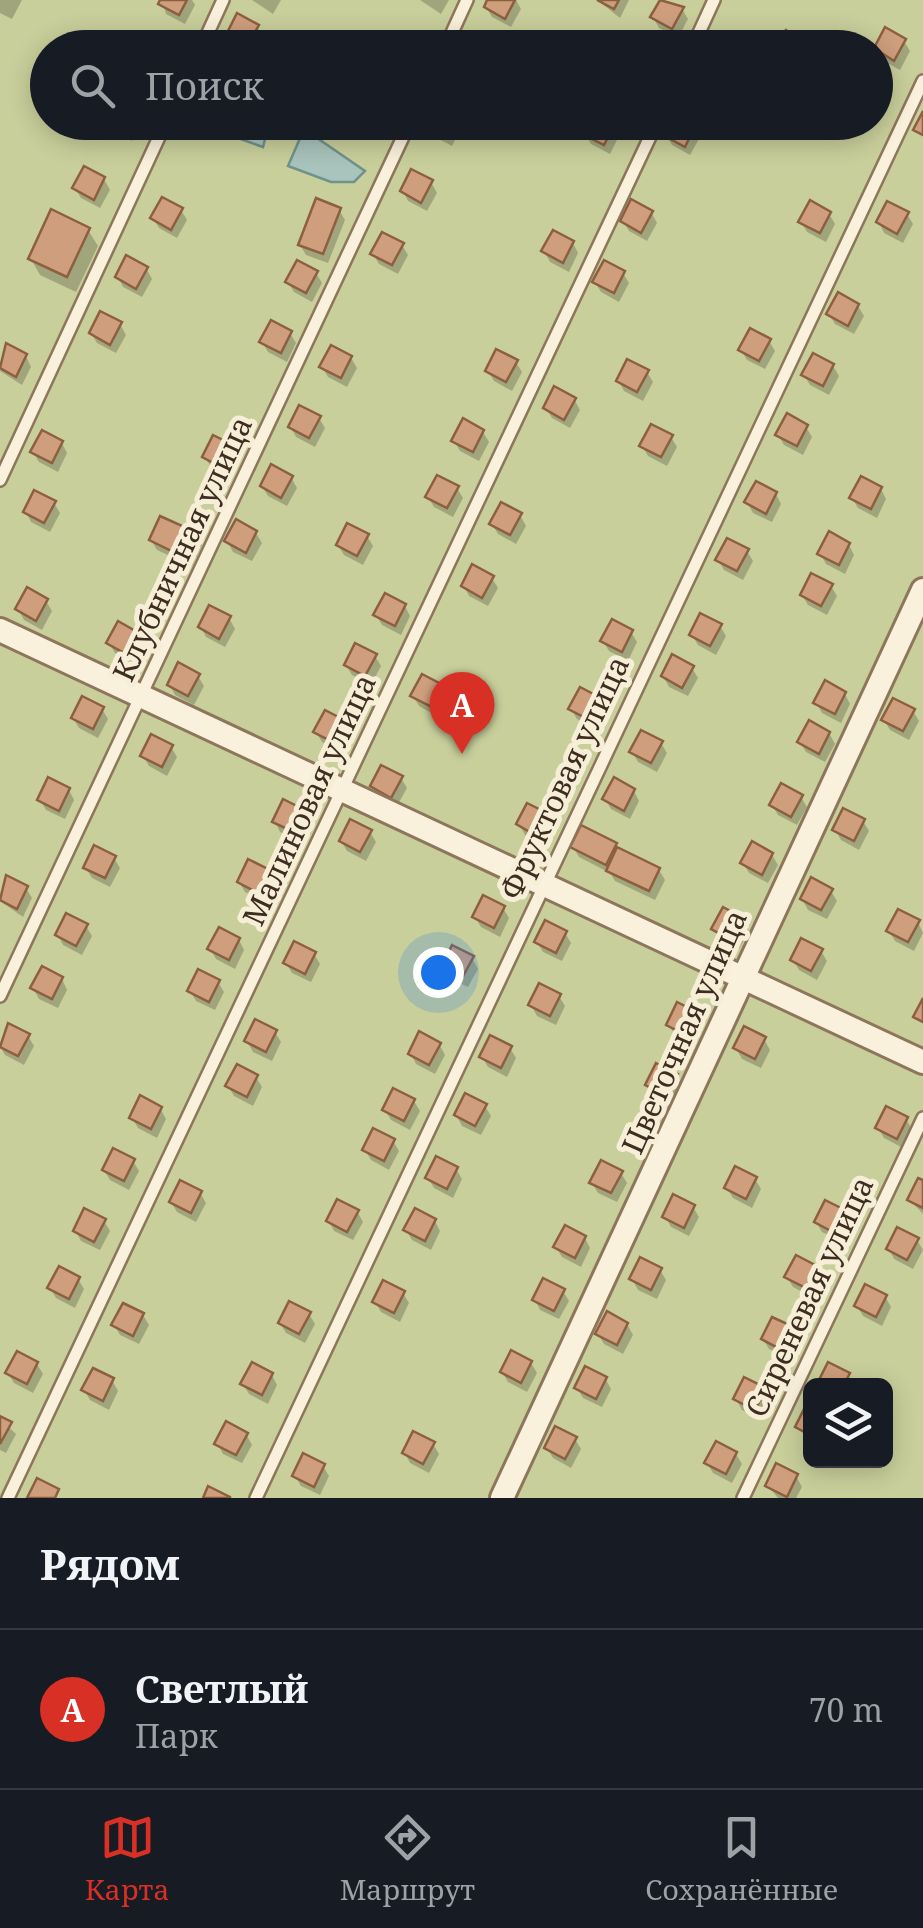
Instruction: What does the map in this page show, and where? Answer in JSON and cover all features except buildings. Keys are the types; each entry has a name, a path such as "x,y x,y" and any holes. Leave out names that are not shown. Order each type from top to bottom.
{"street":[{"name":"Цветочная улица","path":"502,1498 712,1053 741,977 923,590"},
{"path":"0,630 923,1062"}],"lane":[{"path":"209,30 223,0"},
{"path":"453,30 467,0"},
{"path":"700,30 714,0"},
{"name":"Фруктовая улица","path":"256,1498 923,81"},
{"path":"0,480 158,140"},
{"name":"Клубничная улица","path":"0,996 402,140"},
{"name":"Малиновая улица","path":"8,1498 649,140"},
{"name":"Сиреневая улица","path":"743,1498 923,1118"}],"green space":[{"path":"0,0 923,0 923,1498 0,1498"}],"water":[{"path":"243,140 265,140 263,147"},
{"path":"299,140 320,140 365,171 354,182 331,182 288,166"}],"place":[{"name":"Светлый","path":"462,754"}]}
